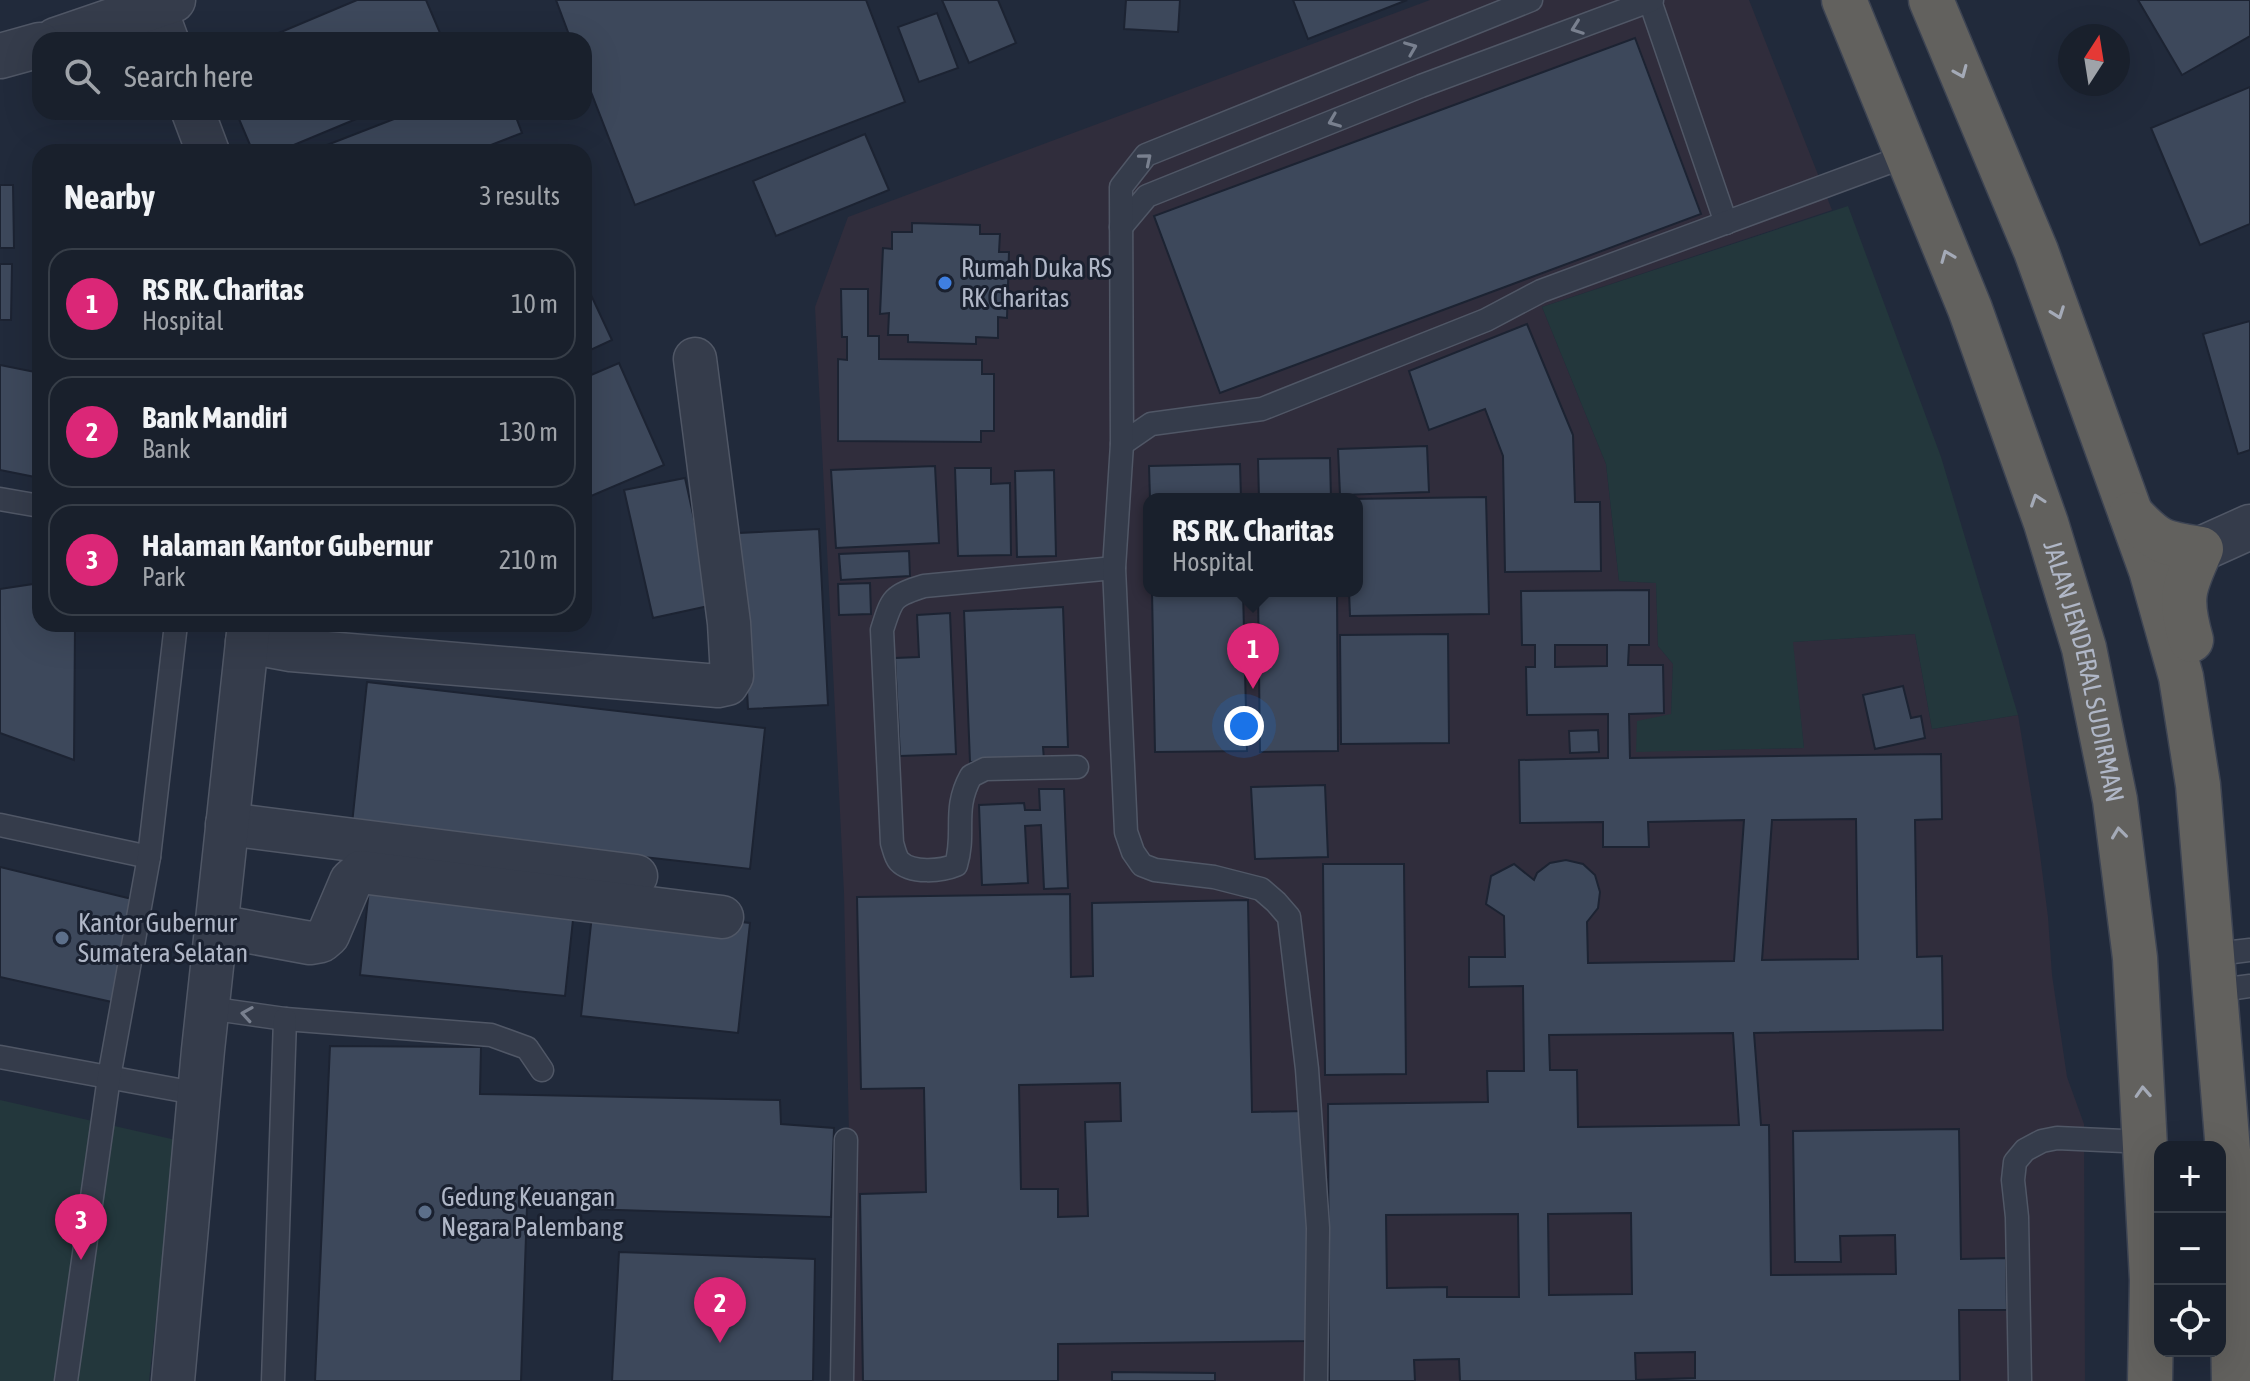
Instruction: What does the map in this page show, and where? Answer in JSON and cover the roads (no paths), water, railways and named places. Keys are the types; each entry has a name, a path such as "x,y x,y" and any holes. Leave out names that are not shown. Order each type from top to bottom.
{"highway":[{"name":"JALAN JENDERAL SUDIRMAN","path":"1844,0 1970,309 2046,523 2084,648 2115,800 2135,958 2152,1280 2150,1381"},
{"path":"1931,0 2036,251 2151,570 2181,677 2198,785 2230,1175 2234,1381"},
{"path":"2131,514 2152,537 2169,544 2201,549 2186,581 2183,607 2210,698 2222,776 2242,969 2236,1022 2250,1162"}],"street":[{"path":"86,32 167,10"},
{"path":"0,56 32,47"},
{"path":"196,120 205,144"},
{"path":"173,1381 248,633 291,650 718,686 727,684 732,676 729,623 695,359"},
{"path":"2201,549 2250,527"},
{"path":"227,824 636,876"},
{"path":"217,926 310,943 321,941 328,935 351,881 361,872 722,917"}],"lane":[{"path":"1316,1381 1318,1228 1307,1069 1289,917 1261,889 1214,877 1155,870 1142,865 1133,852 1126,832 1114,568 1122,444 1121,187 1146,155 1531,0"},
{"path":"1121,227 1147,196 1421,86 1651,0 1726,223"},
{"path":"1122,444 1151,424 1262,409 1486,320 1541,291 1906,156"},
{"path":"0,499 32,505"},
{"path":"1077,767 985,769 971,776 960,803 959,856 956,865 947,869 908,868 897,859 892,843 882,630 889,608 900,593 924,586 1114,568"},
{"path":"66,1381 109,1077 149,857 175,632"},
{"path":"0,825 149,857"},
{"path":"208,1008 285,1019 491,1035 527,1048 542,1070"},
{"path":"273,1381 285,1019"},
{"path":"0,1057 200,1094"},
{"path":"2020,1381 2017,1217 2013,1180 2015,1162 2025,1150 2042,1141 2057,1138 2146,1142"},
{"path":"842,1381 846,1140"}],"place":[{"name":"Rumah Duka RS RK Charitas","path":"945,283"},
{"name":"RS RK. Charitas","path":"1253,689"},
{"name":"Kantor Gubernur Sumatera Selatan","path":"62,938"},
{"name":"Gedung Keuangan Negara Palembang","path":"425,1212"},
{"name":"Halaman Kantor Gubernur","path":"81,1260"},
{"name":"Bank Mandiri","path":"720,1343"}]}
